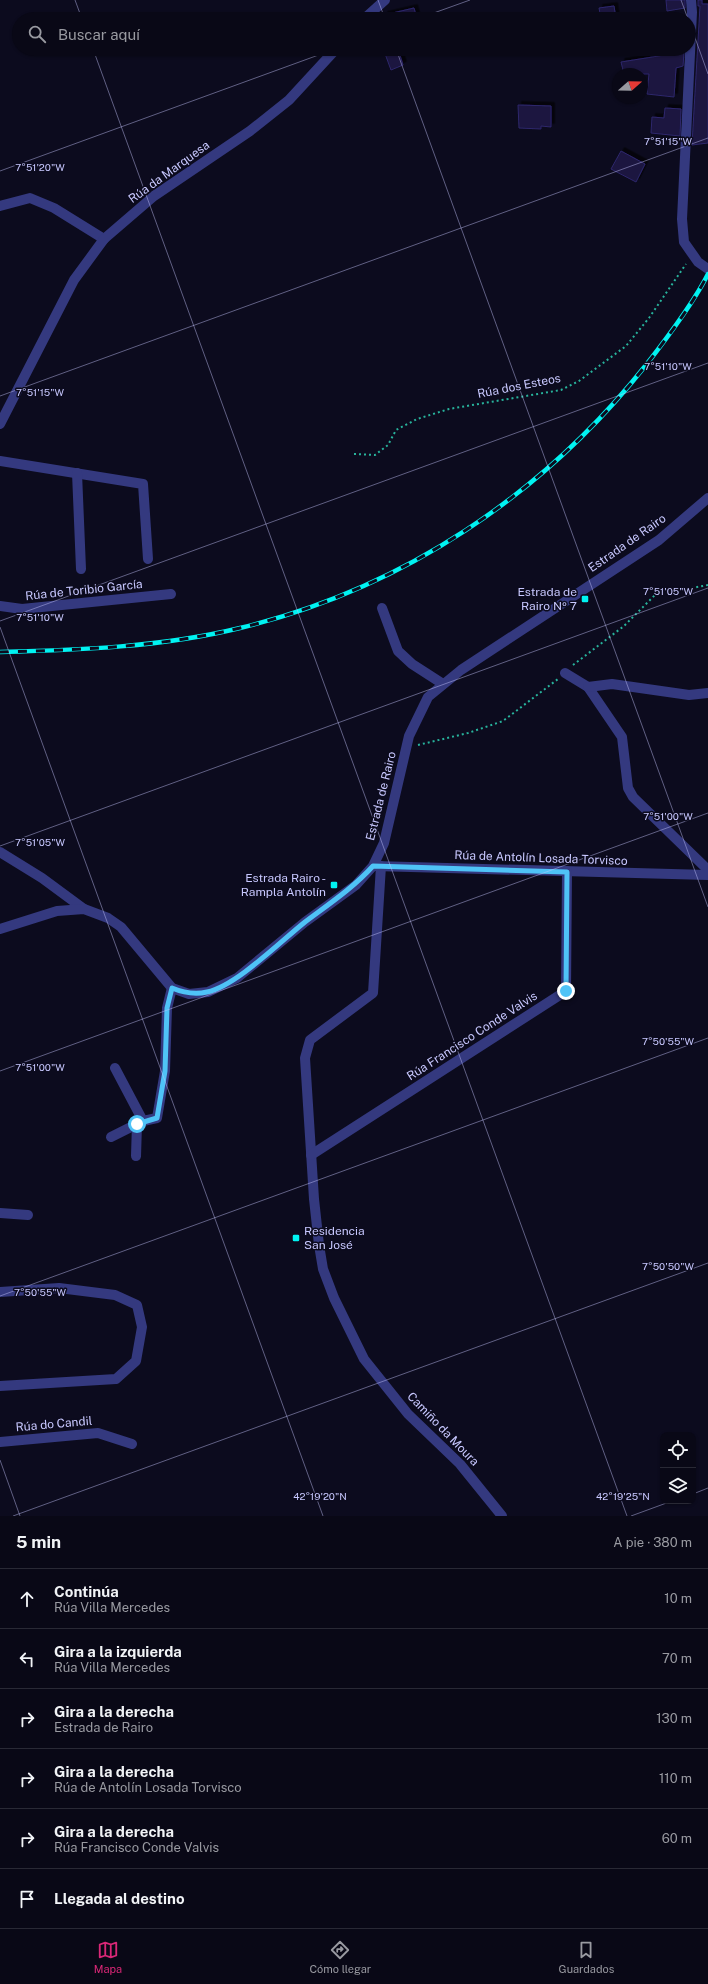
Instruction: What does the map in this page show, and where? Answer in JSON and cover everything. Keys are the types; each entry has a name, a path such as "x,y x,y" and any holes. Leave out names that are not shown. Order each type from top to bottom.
{"street":[{"path":"372,12 385,0"},
{"path":"691,0 692,12"},
{"name":"Rúa da Marquesa","path":"0,424 74,280 104,240 154,196 250,131 289,100 330,56"},
{"path":"690,56 682,219 684,242 698,262 708,269"},
{"path":"0,206 30,198 54,208 104,240"},
{"path":"0,461 143,484 148,559"},
{"name":"Rúa de Toribio García","path":"77,473 81,569"},
{"name":"Estrada de Rairo","path":"172,988 189,994 208,992 237,978 305,922 356,885 377,866 384,843 409,736 428,697 461,670 658,540 708,498"},
{"name":"Rúa de Toribio García","path":"0,606 22,609 171,594"},
{"path":"382,608 398,652 443,684"},
{"path":"564,673 588,687 622,737 628,788 633,797 708,870"},
{"path":"588,687 612,684 689,695 708,693"},
{"path":"0,852 42,878 84,909 108,918 121,927 172,988 167,1008 165,1071 157,1118 140,1123 111,1137"},
{"name":"Rúa de Antolín Losada Torvisco","path":"377,866 708,876"},
{"name":"Camiño da Moura","path":"377,866 373,993 310,1040 306,1058 314,1199 323,1269 334,1298 364,1359 408,1414 460,1464 502,1516"},
{"name":"Rúa Francisco Conde Valvis","path":"311,1155 566,991 567,872"},
{"path":"0,929 57,911 84,909"},
{"path":"115,1068 140,1123 136,1156"},
{"path":"0,1213 28,1215"},
{"path":"0,1292 59,1288 115,1295 137,1305 142,1328 136,1361 116,1379 0,1386"},
{"name":"Rúa do Candil","path":"0,1442 98,1433 132,1444"}],"path":[{"name":"Rúa dos Esteos","path":"354,454 375,455 388,445 396,430 417,419 449,409 561,390 579,381 626,346 649,318 693,254"}],"building":[{"path":"666,0 685,0 685,8 667,11"},
{"path":"698,0 702,0 702,4 708,4 708,143 692,145 700,6 698,6"},
{"path":"614,6 615,12 600,12 599,8"},
{"path":"414,8 415,12 397,12"},
{"path":"386,56 400,56 403,65 391,70"},
{"path":"659,56 684,56 683,66 676,68 674,97 648,94 648,68 622,68 621,62"},
{"path":"518,105 551,106 551,127 541,126 541,129 519,128"},
{"path":"665,108 681,109 680,136 651,133 652,117 664,118"},
{"path":"621,151 645,164 636,182 611,169"}],"railway":[{"path":"0,652 91,649 181,639 240,628 300,611 357,589 412,562 465,531 515,495 562,455 606,412 646,365 687,309 708,274"}],"place":[{"name":"Estrada de Rairo Nº 7","path":"585,599"},
{"name":"Estrada Rairo - Rampla Antolín","path":"334,885"},
{"name":"Residencia San José","path":"296,1238"}],"route":[{"path":"137,1124 157,1118 165,1071 167,1008 172,988 189,994 208,992 237,978 305,922 356,885 373,866 567,872 566,991"}]}
